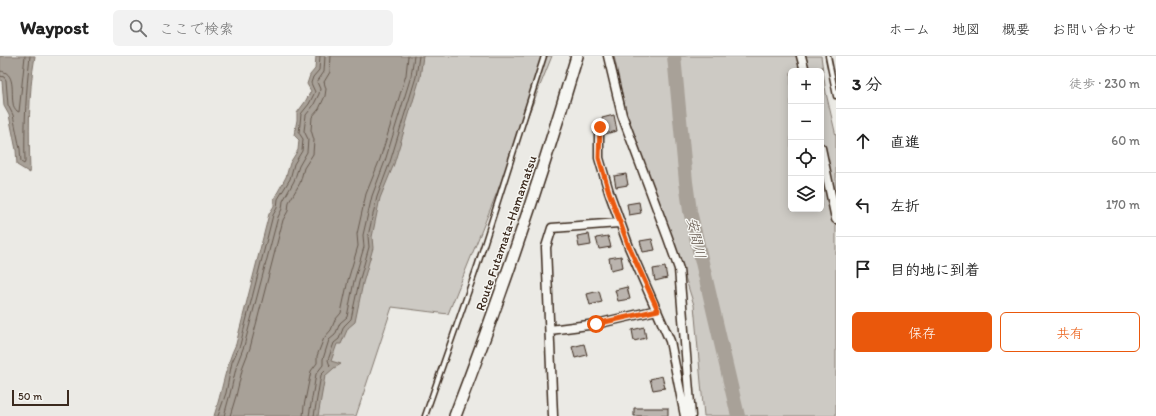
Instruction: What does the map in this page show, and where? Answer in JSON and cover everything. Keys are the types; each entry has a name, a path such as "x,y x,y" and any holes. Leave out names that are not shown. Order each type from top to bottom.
{"main road":[{"name":"Route Futamata-Hamamatsu","path":"455,416 513,259 542,173 577,56"}],"street":[{"path":"608,56 622,115 679,269 691,416"},
{"path":"801,56 804,68"},
{"path":"600,127 599,158 619,223 658,310 670,341 685,416"},
{"path":"824,162 836,219"},
{"path":"553,416 546,247 552,228 619,223"},
{"path":"550,330 596,324 658,310"}],"lane":[{"path":"425,416 477,267 544,56"},
{"path":"828,56 836,96"}],"shaded area":[{"path":"421,56 552,56 448,314 392,307 356,416 304,416"},
{"path":"614,56 821,56 823,68 788,68 788,212 824,212 824,78 836,136 836,416 704,416 694,305 675,246 626,112"}],"water":[{"path":"0,56 35,56 30,100 30,173 17,165 16,150 9,115 4,106 2,81 0,79"},
{"path":"316,56 423,56 420,78 394,164 380,198 372,237 373,248 363,283 355,322 348,328 341,344 337,344 331,361 341,364 325,376 318,416 214,416 229,362 236,344 269,214 274,206 274,199 286,177 290,163 298,150 299,140 294,135 297,113 311,91 307,84 310,75 315,69"}],"building":[{"path":"614,115 617,131 605,134 602,118"},
{"path":"626,174 628,185 616,187 614,176"},
{"path":"639,202 641,213 629,215 627,204"},
{"path":"589,234 591,245 579,247 577,236"},
{"path":"608,236 611,247 599,249 596,238"},
{"path":"652,239 655,250 643,252 640,241"},
{"path":"621,256 623,267 611,270 609,258"},
{"path":"665,267 667,278 655,281 653,269"},
{"path":"627,287 630,299 618,301 615,290"},
{"path":"599,291 602,302 590,305 587,294"},
{"path":"644,327 646,338 634,341 632,330"},
{"path":"584,344 587,355 575,358 572,347"},
{"path":"662,376 665,388 653,390 650,379"},
{"path":"634,408 668,408 668,416 634,416"}],"waterway":[{"name":"安間川","path":"674,56 690,211 738,416"}],"route":[{"path":"596,324 658,310 619,223 609,192 599,158 600,127"}]}
